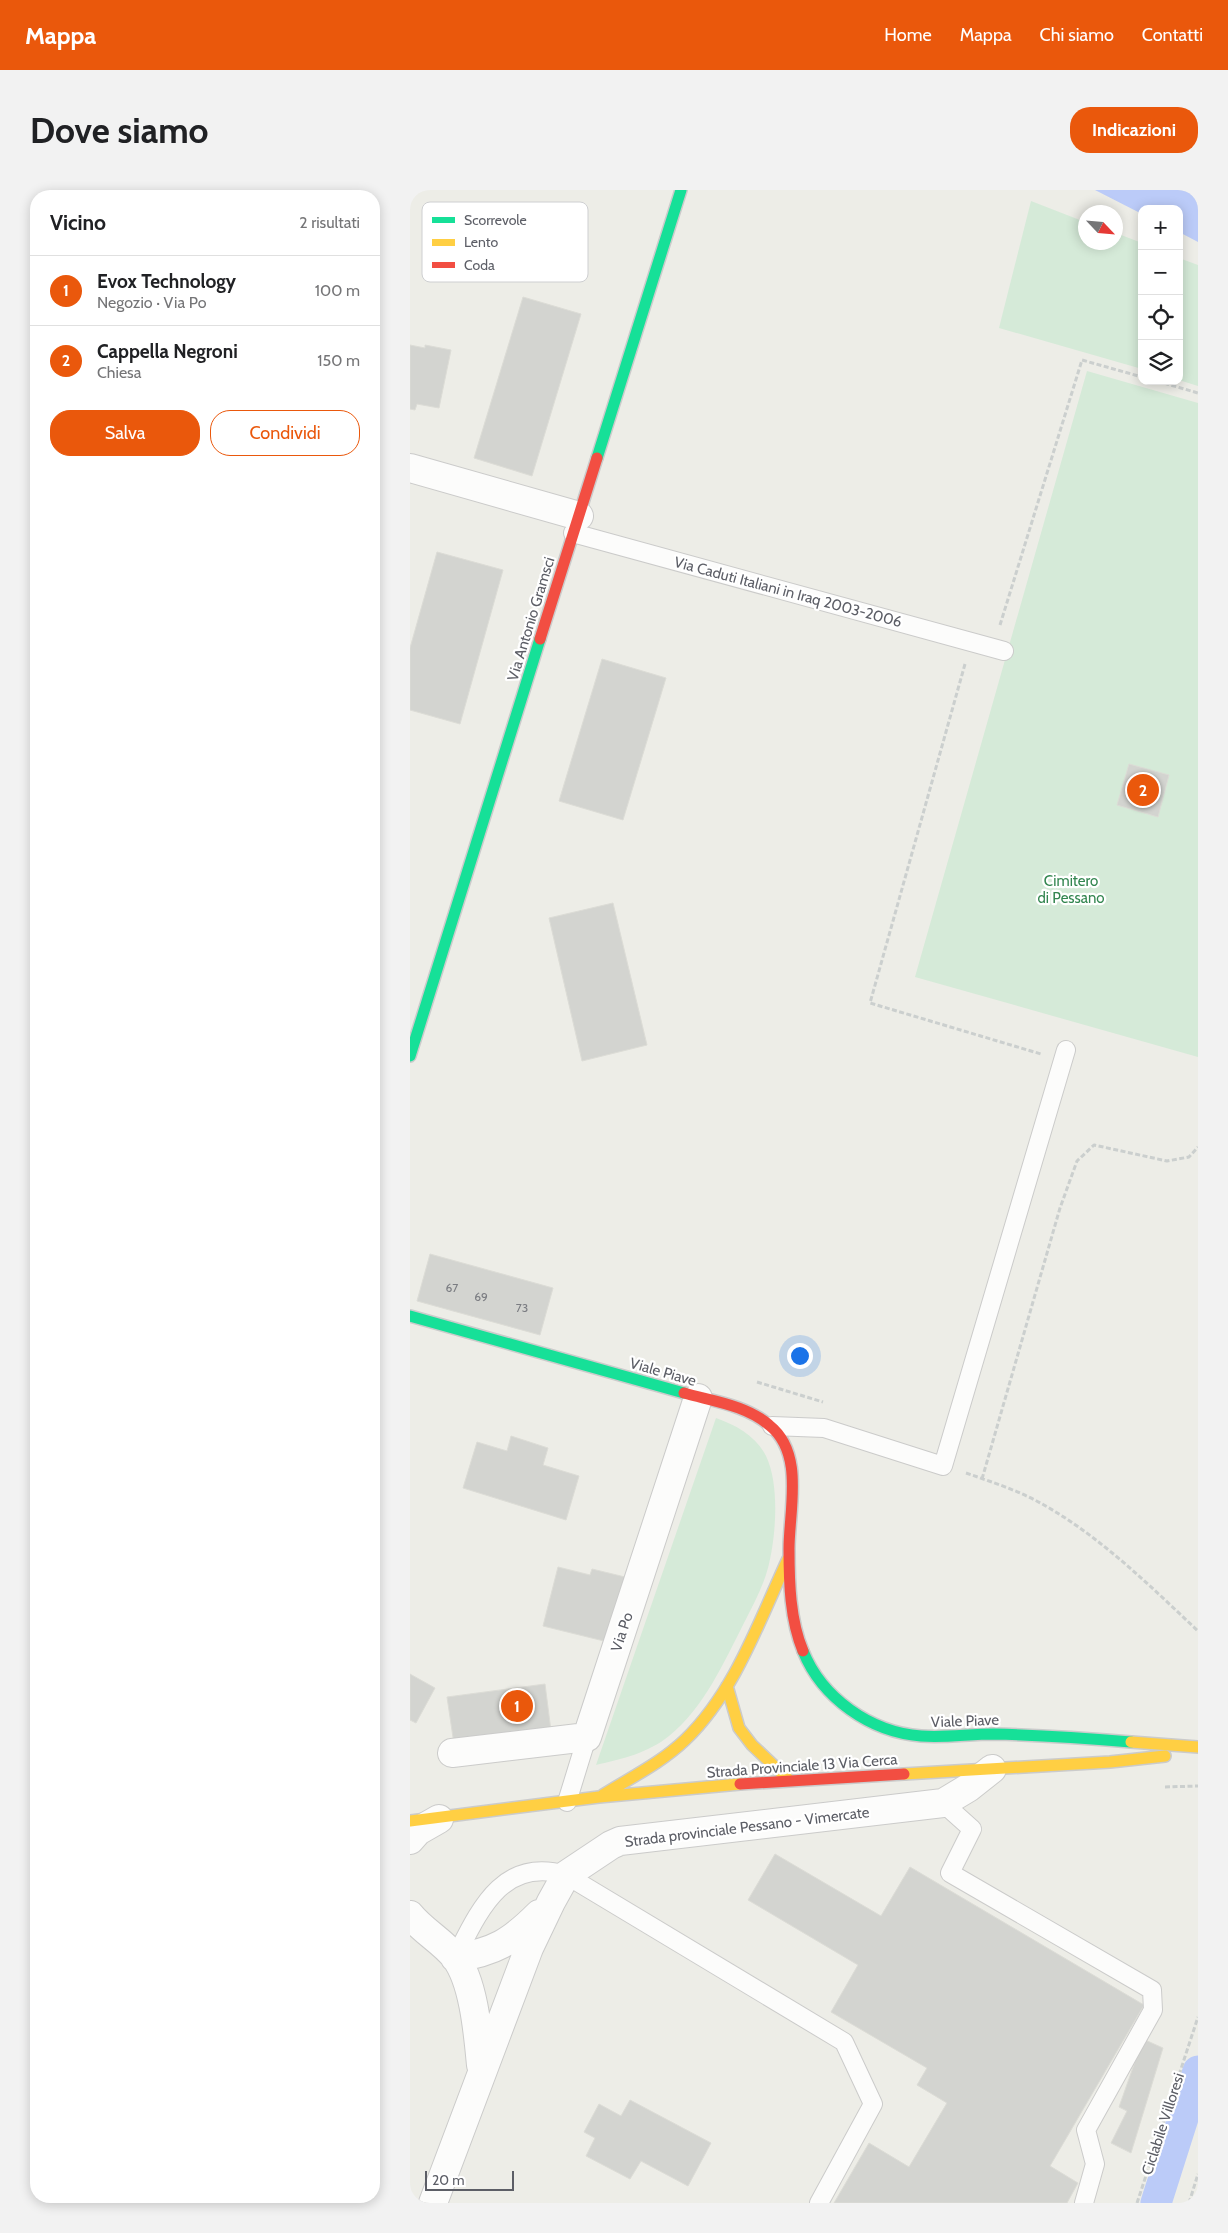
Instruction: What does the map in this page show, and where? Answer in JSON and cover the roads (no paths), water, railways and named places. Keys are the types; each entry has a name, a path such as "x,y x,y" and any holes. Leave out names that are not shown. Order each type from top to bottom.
{"street":[{"name":"Via Antonio Gramsci","path":"410,1056 681,190"},
{"path":"410,468 532,503 576,525"},
{"name":"Viale Piave","path":"410,1316 739,1408 758,1416 772,1426 781,1437 792,1480 788,1559 795,1630 809,1667 822,1685 842,1704 869,1720 908,1734 928,1738 991,1734 1108,1739 1198,1747"},
{"name":"Via Po","path":"587,1736 698,1398"},
{"name":"Viale Piave","path":"599,1798 682,1742 700,1723 727,1686 788,1559"},
{"path":"727,1686 740,1728 752,1745 789,1780"},
{"path":"452,1753 587,1736"},
{"name":"Strada Provinciale 13 Via Cerca","path":"410,1821 599,1798 789,1780 1110,1762 1198,1753"},
{"name":"Strada provinciale Pessano - Vimercate","path":"433,2203 481,2072 530,1948 551,1902 566,1875 620,1841 943,1803 968,1788 992,1769"},
{"path":"410,1840 418,1831 439,1818"},
{"path":"455,1958 474,1955 495,1948 517,1936 551,1902"},
{"path":"410,1915 455,1958 465,1979 477,2023 481,2072"}],"lane":[{"name":"Via Caduti Italiani in Iraq 2003-2006","path":"576,525 999,649"},
{"path":"772,1426 824,1428 943,1466 1065,1055"},
{"path":"567,1802 587,1736"},
{"path":"943,1803 972,1828 950,1873 1152,1990 1153,2010 1086,2130 1095,2164 1084,2203"},
{"path":"455,1958 478,1913 490,1896 504,1884 531,1872 550,1870 566,1875 844,2042 873,2104 819,2203"}],"water":[{"path":"1095,190 1198,190 1198,242 1183,234 1183,205 1138,205 1138,212"}],"waterway":[{"path":"1156,2203 1198,2071"}],"place":[{"name":"Cappella Negroni","path":"1143,790"},
{"name":"Evox Technology","path":"517,1706"}],"park label":[{"name":"Cimitero di Pessano","path":"1071,890"}]}
